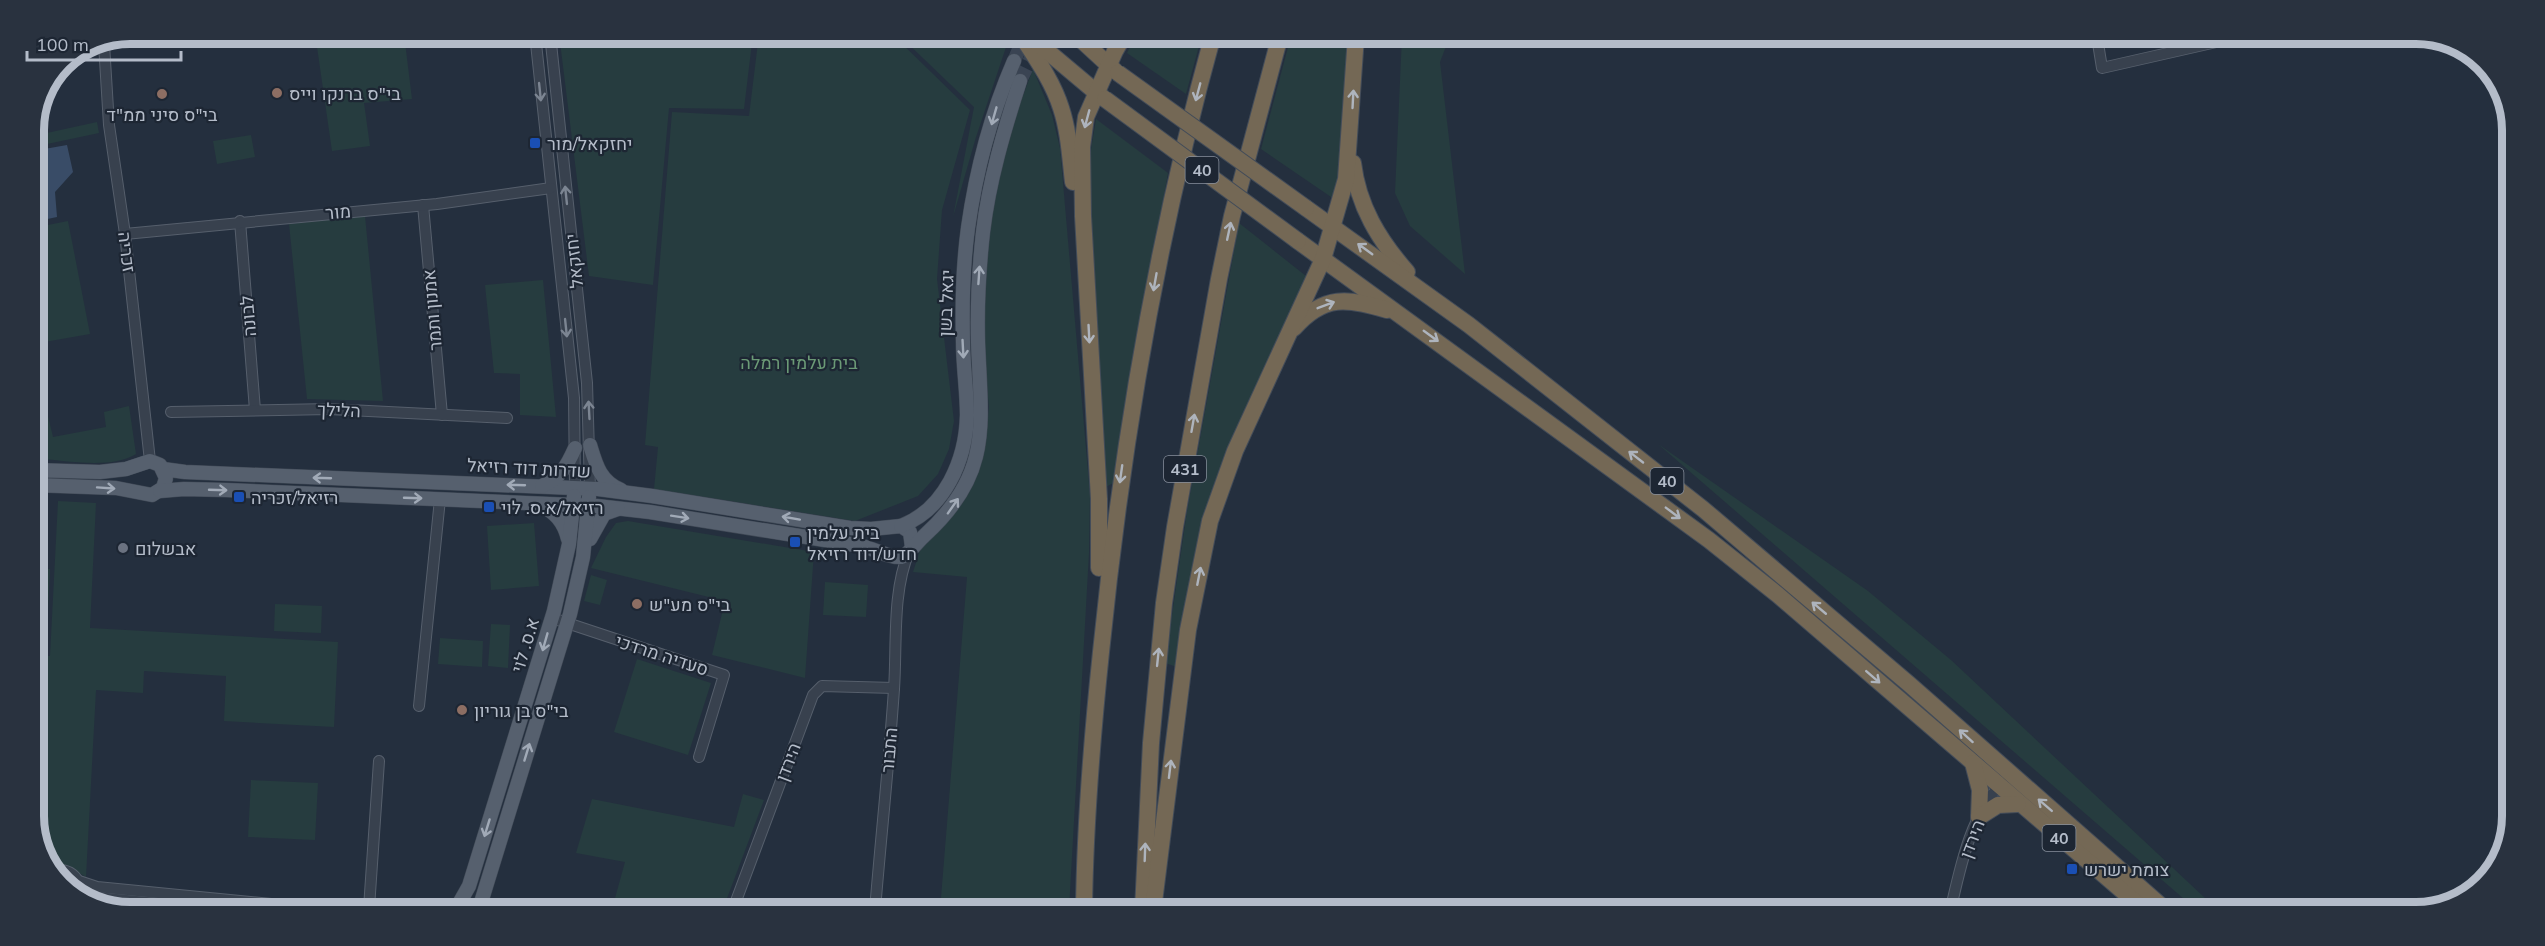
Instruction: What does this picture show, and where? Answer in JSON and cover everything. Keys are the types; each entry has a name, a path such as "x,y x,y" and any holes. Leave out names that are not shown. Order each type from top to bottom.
{"highway":[{"path":"1027,44 1046,75 1065,122 1087,304"},
{"name":"40","path":"1039,44 1100,96 1709,540 1778,595 1972,762 2004,781 2018,804 2135,902"},
{"name":"40","path":"1086,44 1114,69 1469,325 1703,509 1910,684 2004,781 2155,902"},
{"path":"1084,902 1100,523 1087,304 1082,147 1086,117 1114,69 1121,44"},
{"path":"1088,795 1110,556 1127,439 1172,194 1211,44"},
{"name":"431","path":"1143,902 1151,743 1164,603 1175,527 1232,216 1278,44"},
{"path":"1154,902 1180,684 1203,554 1223,480 1323,259 1334,227 1346,179 1352,122 1356,44"},
{"path":"1352,122 1355,179 1367,214 1376,231 1389,251 1409,274 1469,325"},
{"path":"1267,382 1290,333 1302,319 1316,309 1335,302 1353,301 1403,315"},
{"path":"1972,762 1980,789 1979,817"},
{"path":"1979,817 1998,805 2018,804"}],"main road":[{"name":"יגאל בשן","path":"896,527 919,518 939,500 949,484 961,453 967,417 963,297 968,229 981,162 1000,93 1014,61"},
{"name":"יגאל בשן","path":"911,550 951,509 969,476 975,457 982,418 978,297 983,231 996,166 1020,81"},
{"path":"590,445 604,480 611,486 629,493"},
{"path":"540,486 561,474 575,448"},
{"path":"143,494 135,486 133,480 135,469 145,463"},
{"path":"44,470 100,472 126,469 145,463 164,469 166,478 160,491 152,495 116,488 44,485"},
{"name":"שדרות דוד רזיאל","path":"164,469 185,472 590,489 629,493 850,528 896,527"},
{"name":"א.ס. לוי","path":"460,902 469,886 552,618 569,544 575,488"},
{"name":"שדרות דוד רזיאל","path":"160,491 184,489 589,505 622,508 862,546 888,554"},
{"name":"א.ס. לוי","path":"481,902 567,624 583,557 590,489"},
{"path":"534,502 552,511 558,517 569,544"},
{"path":"583,557 598,521 604,514 622,508"},
{"path":"896,527 910,532 911,550 898,558 888,554 882,539 896,527"}],"street":[{"name":"יחזקאל","path":"536,44 574,398 575,488"},
{"name":"יחזקאל","path":"551,44 587,383 590,489"},
{"path":"2098,44 2102,68 2208,44"},
{"name":"זכריה","path":"104,48 109,125 125,234 145,463"},
{"name":"מור","path":"125,234 240,221 423,205 551,188"},
{"name":"אמנון ותמר","path":"423,205 442,415"},
{"name":"לבונה","path":"240,221 255,410"},
{"name":"הלילך","path":"171,412 329,409 507,418"},
{"path":"419,706 440,499"},
{"name":"התבור","path":"876,902 894,688 899,591 904,562 911,550"},
{"name":"התבור","path":"888,554 898,579 899,591"},
{"name":"סעדיה מרדכי","path":"552,618 724,675 699,757"},
{"name":"הירדן","path":"735,902 813,695 822,686 894,688"},
{"path":"369,902 380,760"},
{"name":"הירדן","path":"1952,902 1960,871 1979,817 2004,781"},
{"path":"62,870 68,871 79,881 97,887 251,902"},
{"path":"79,881 79,886"},
{"path":"109,900 133,902"}],"green space":[{"path":"317,44 405,44 412,99 364,103 370,146 332,151"},
{"path":"560,44 752,44 744,109 669,108 653,285 589,276"},
{"name":"בית עלמין רמלה","path":"758,44 902,44 970,110 942,210 937,279 954,421 949,449 938,474 918,496 855,521 654,489 658,447 645,445 672,112 749,116"},
{"path":"908,44 1004,44 1006,47 976,137 953,217 974,107"},
{"path":"1132,44 1200,44 1186,94 1127,53"},
{"path":"1289,44 1349,44 1339,176 1334,199 1261,149"},
{"path":"1402,44 1447,44 1440,62 1465,274 1410,226 1395,193"},
{"path":"1033,69 1052,115 1060,148 1090,495 1089,553 1069,902 941,902 967,577 913,572 923,541 979,465 986,438 989,407 981,330 986,260 995,192 1010,130"},
{"path":"1096,119 1168,173 1115,482 1104,488 1089,161"},
{"path":"97,122 99,133 44,145 44,134"},
{"path":"251,135 255,157 217,164 213,141"},
{"path":"365,216 383,401 307,399 289,224"},
{"path":"68,221 90,334 44,342 44,226"},
{"path":"1239,223 1306,276 1214,484 1204,517 1177,667 1165,663 1187,511"},
{"path":"543,280 556,417 520,415 520,374 494,373 485,285"},
{"path":"44,399 53,437 106,427 104,412 129,406 136,454 114,462 44,459"},
{"path":"1658,444 1868,591 1951,660 2209,902 2187,902"},
{"path":"58,501 96,503 90,628 338,642 334,727 224,721 226,676 144,671 143,693 96,690 86,877 66,865 59,866 45,833 44,656 50,656"},
{"path":"628,521 814,552 805,678 712,655 725,601 591,568 606,537 616,523"},
{"path":"534,523 539,586 491,590 487,526"},
{"path":"44,569 50,569 46,651 44,651"},
{"path":"591,575 607,580 600,605 584,601"},
{"path":"825,582 868,585 866,617 823,615"},
{"path":"275,604 322,606 321,633 274,631"},
{"path":"491,624 510,625 508,668 488,666"},
{"path":"440,638 483,641 482,667 438,664"},
{"path":"637,659 711,683 688,755 614,732"},
{"path":"251,780 318,783 315,840 248,837"},
{"path":"743,794 764,800 726,902 614,902 625,862 576,853 592,799 734,827"}],"water":[{"path":"67,145 73,172 55,192 57,217 44,220 44,149"}],"tunnel":[{"path":"1014,61 1021,44"},
{"path":"1020,81 1038,44"}],"place":[{"name":"בי\"ס ברנקו וייס","path":"277,93"},
{"name":"בי\"ס סיני ממ\"ד","path":"162,94"},
{"name":"יחזקאל/מור","path":"535,143"},
{"name":"רזיאל/זכריה","path":"239,497"},
{"name":"רזיאל/א.ס. לוי","path":"489,507"},
{"name":"בית עלמין חדש/דוד רזיאל","path":"795,542"},
{"name":"אבשלום","path":"123,548"},
{"name":"בי\"ס מע\"ש","path":"637,604"},
{"name":"בי\"ס בן גוריון","path":"462,710"},
{"name":"צומת ישרש","path":"2072,869"}]}
